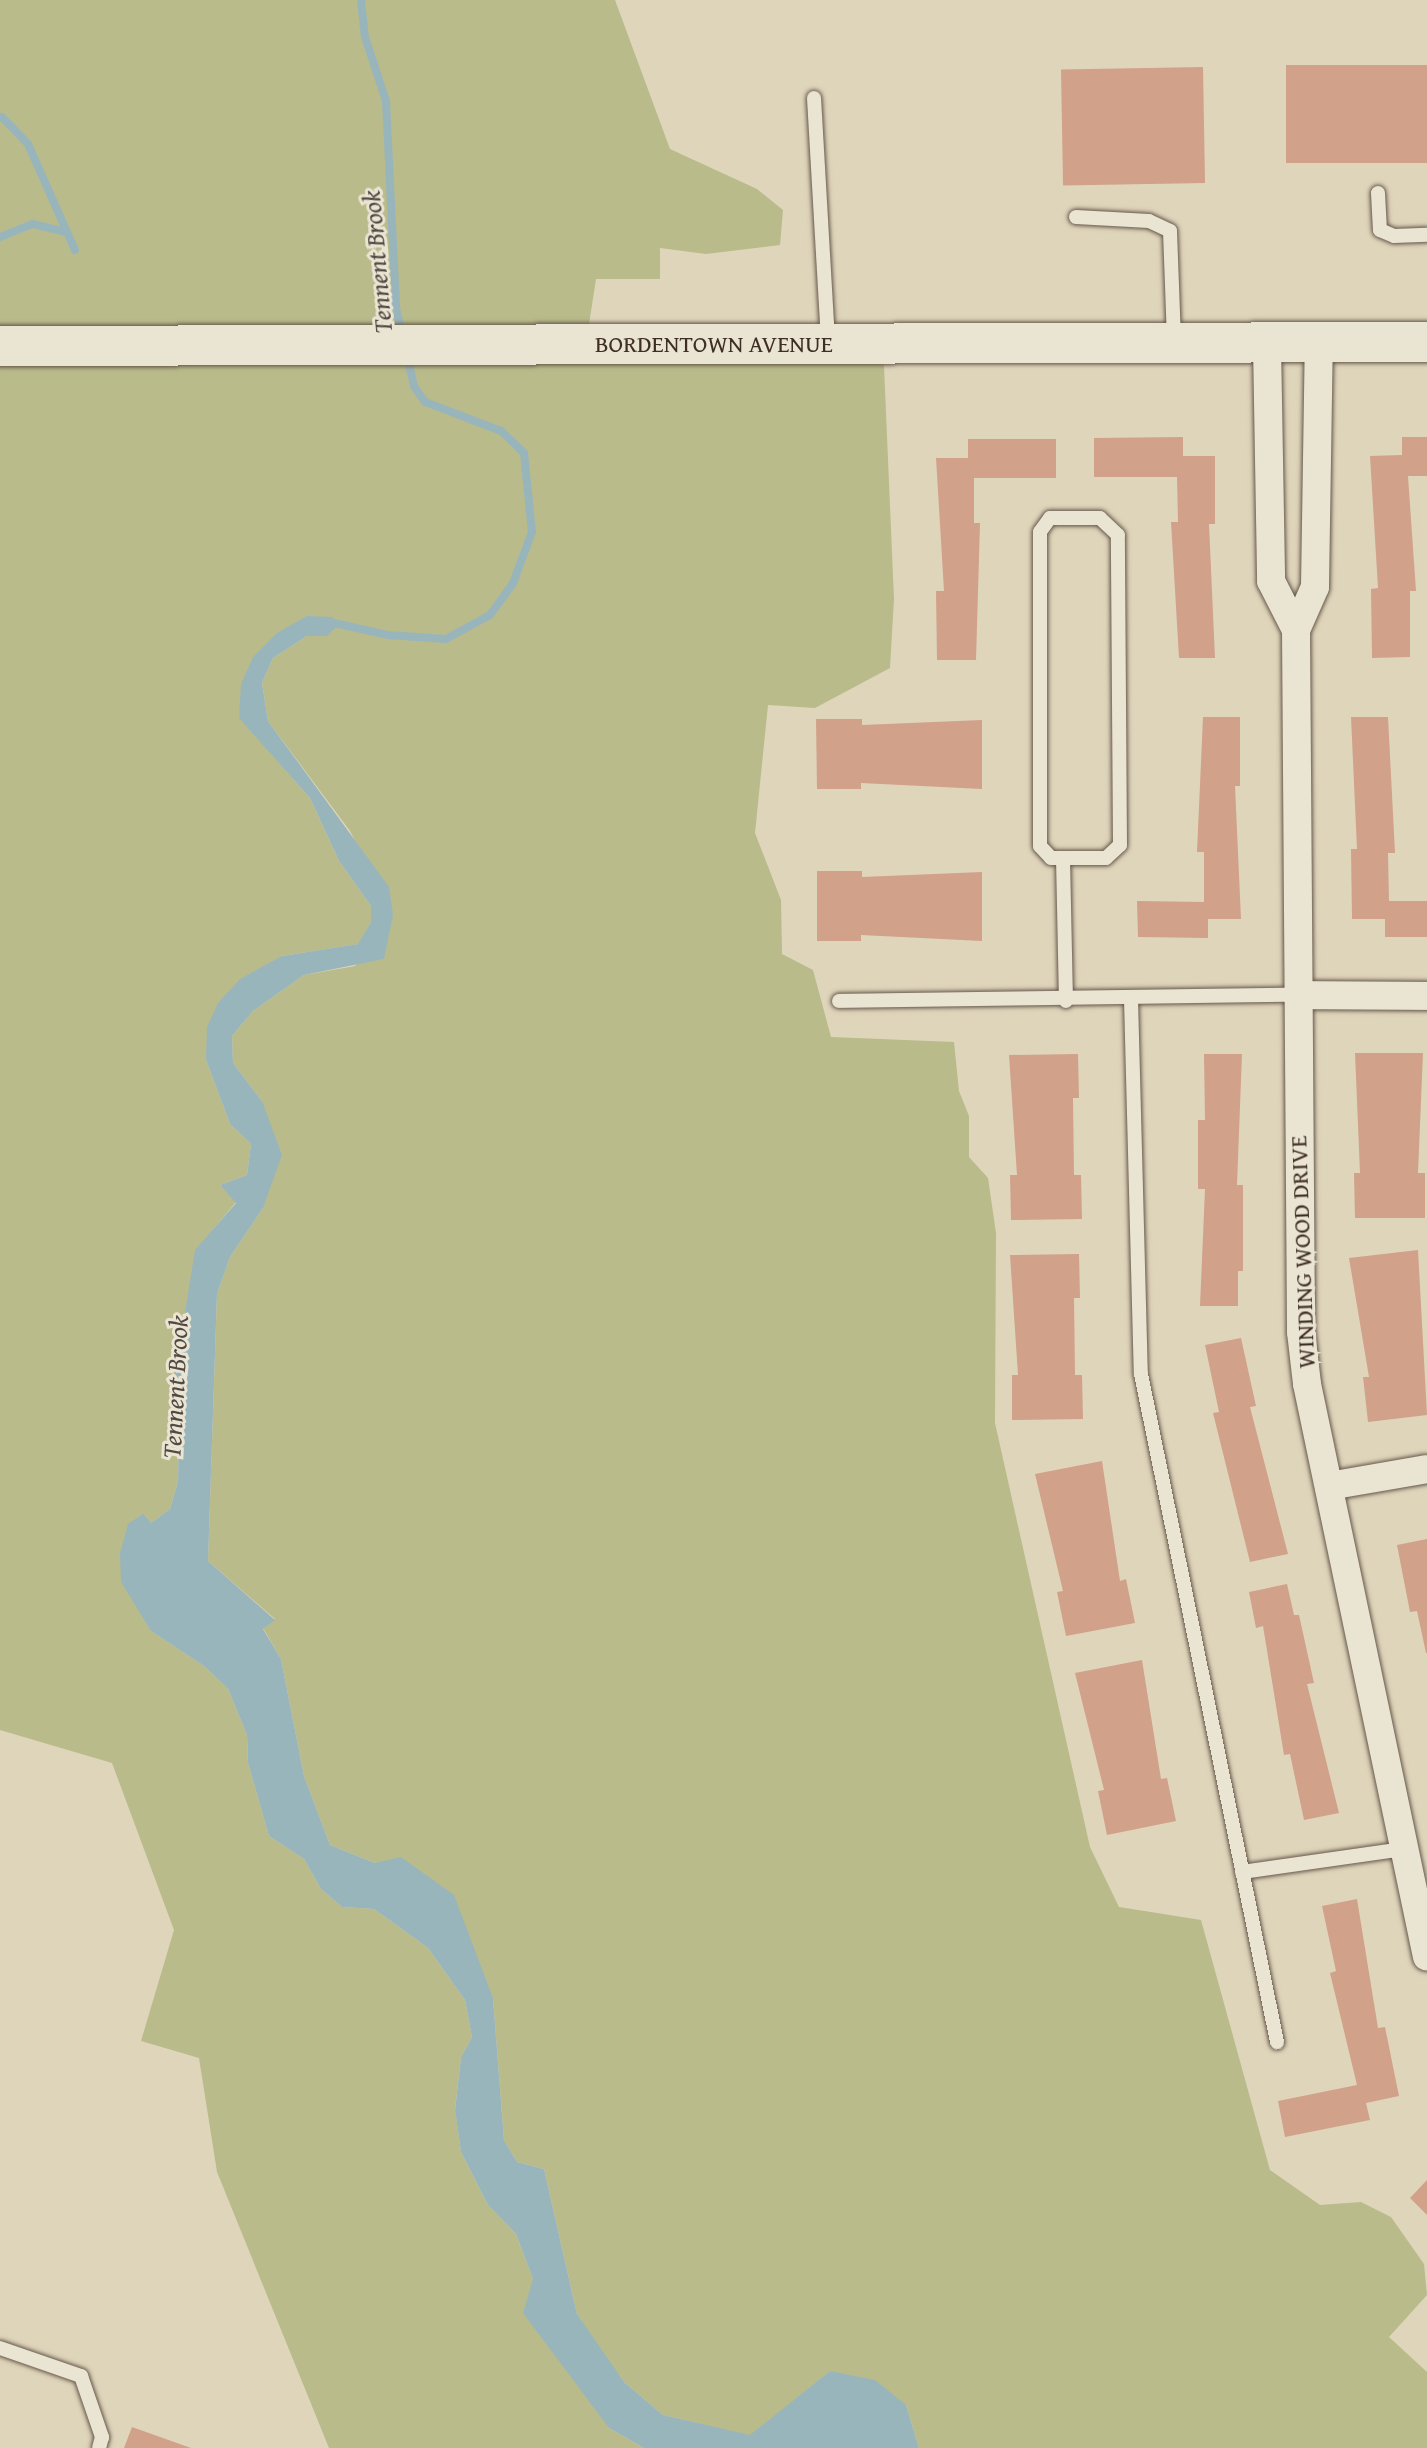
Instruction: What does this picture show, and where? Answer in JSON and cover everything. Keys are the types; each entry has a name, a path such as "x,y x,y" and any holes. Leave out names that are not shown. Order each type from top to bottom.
{"main road":[{"name":"BORDENTOWN AVENUE","path":"0,346 1427,342"}],"street":[{"name":"WINDING WOOD DRIVE","path":"1319,343 1315,587 1296,630 1301,1332 1329,1486 1427,1957"},
{"name":"WINDING WOOD DRIVE","path":"1267,344 1271,581 1296,630"},
{"path":"1297,995 1427,996"},
{"path":"1329,1486 1427,1469"}],"lane":[{"path":"814,98 828,344"},
{"path":"1378,193 1380,230 1394,236 1427,235"},
{"path":"1076,217 1149,221 1170,231 1174,343"},
{"path":"1050,518 1100,518 1118,535 1120,845 1106,858 1063,858 1051,858 1040,846 1040,532 1050,518"},
{"path":"1063,858 1066,1001"},
{"path":"839,1001 1066,1001 1297,995"},
{"path":"1131,999 1141,1374 1277,2042"},
{"path":"1242,1872 1403,1849"},
{"path":"0,2348 81,2376 102,2437 99,2448"}],"green space":[{"path":"0,0 615,0 670,149 757,189 783,210 780,245 706,254 660,248 660,279 596,279 586,344 883,343 894,599 890,668 815,708 768,705 755,833 781,900 782,954 813,970 831,1037 954,1042 959,1091 969,1116 969,1157 988,1178 996,1233 995,1423 1090,1847 1119,1907 1201,1920 1270,2170 1320,2205 1361,2202 1391,2217 1424,2264 1427,2295 1389,2337 1427,2372 1427,2448 919,2448 906,2405 830,2371 751,2436 663,2415 624,2382 600,2351 577,2314 544,2169 517,2162 504,2140 493,1998 375,1863 330,1845 304,1776 281,1659 263,1628 275,1619 208,1561 217,1294 230,1257 263,1208 262,1101 233,1063 232,1036 253,1011 304,975 355,966 393,915 350,831 268,721 262,683 273,658 307,636 327,636 277,633 239,717 310,798 339,861 371,906 371,922 359,944 282,956 206,1060 230,1124 251,1144 247,1175 220,1185 236,1202 211,1232 171,1399 179,1435 178,1481 170,1509 151,1523 151,1631 204,1666 228,1689 247,1735 248,1763 269,1836 304,1859 321,1889 342,1907 374,1909 428,1948 465,2000 472,2037 461,2057 455,2109 461,2152 488,2205 516,2234 533,2279 609,2428 644,2448 329,2448 217,2172 199,2058 141,2041 174,1930 112,1763 0,1730"}],"water":[{"path":"307,616 333,617 336,627 327,636 307,636 273,658 262,683 268,721 389,887 393,915 384,959 304,975 253,1011 232,1036 233,1063 262,1101 282,1155 263,1208 230,1257 217,1294 208,1561 275,1620 263,1629 281,1659 304,1776 330,1845 375,1863 401,1857 454,1895 493,1998 504,2140 517,2162 544,2169 577,2314 624,2382 663,2415 750,2435 830,2371 875,2380 906,2405 919,2448 644,2448 609,2428 523,2313 533,2279 516,2234 488,2205 461,2152 455,2110 461,2057 472,2037 465,2000 428,1948 374,1909 342,1907 321,1889 304,1859 269,1836 248,1763 247,1735 228,1689 204,1666 151,1631 121,1582 120,1553 128,1524 143,1514 151,1523 170,1509 178,1481 179,1435 171,1400 195,1250 236,1203 220,1185 247,1175 251,1144 230,1124 206,1060 207,1027 218,1003 240,979 282,956 358,944 371,922 371,906 339,861 310,798 239,718 241,684 253,657 277,633"}],"building":[{"path":"1286,65 1427,65 1427,163 1286,163"},
{"path":"1203,67 1205,183 1063,185 1061,69"},
{"path":"1183,437 1183,456 1215,456 1215,524 1209,524 1215,658 1179,658 1171,522 1178,522 1177,477 1094,477 1094,438"},
{"path":"1402,437 1427,437 1427,476 1408,476 1416,591 1410,591 1410,657 1372,658 1371,589 1378,588 1370,456 1402,455"},
{"path":"968,439 1056,439 1056,478 974,478 974,523 980,523 976,660 937,660 936,591 944,591 936,458 968,458"},
{"path":"1203,717 1240,717 1240,786 1235,786 1241,919 1208,919 1208,938 1138,937 1137,901 1204,902 1204,852 1197,852"},
{"path":"1351,717 1388,717 1395,853 1388,853 1389,901 1427,901 1427,937 1385,937 1385,919 1352,919 1351,849 1357,849"},
{"path":"816,719 862,719 862,725 982,720 982,789 861,783 861,789 817,789"},
{"path":"817,871 862,871 862,877 982,872 982,941 861,935 861,941 817,941"},
{"path":"1355,1053 1423,1053 1418,1173 1425,1173 1425,1218 1355,1218 1354,1173 1360,1173"},
{"path":"1078,1054 1079,1098 1073,1098 1074,1175 1081,1175 1082,1219 1011,1220 1010,1175 1017,1175 1009,1055"},
{"path":"1204,1054 1242,1054 1237,1185 1243,1185 1243,1271 1238,1271 1238,1306 1200,1306 1205,1189 1198,1189 1198,1120 1205,1120"},
{"path":"1418,1250 1427,1415 1368,1422 1363,1377 1369,1377 1349,1258"},
{"path":"1079,1254 1080,1298 1074,1298 1075,1375 1082,1375 1083,1419 1012,1420 1012,1375 1018,1375 1010,1255"},
{"path":"1241,1338 1256,1406 1250,1407 1288,1554 1250,1562 1213,1413 1219,1412 1205,1345"},
{"path":"1102,1461 1120,1581 1126,1579 1135,1623 1066,1636 1057,1592 1063,1591 1035,1474"},
{"path":"1427,1539 1426,1653 1417,1611 1410,1612 1397,1545"},
{"path":"1287,1584 1294,1615 1299,1615 1314,1683 1307,1684 1339,1813 1304,1820 1290,1754 1284,1755 1263,1626 1256,1628 1249,1592"},
{"path":"1142,1660 1161,1779 1167,1778 1176,1821 1107,1835 1098,1791 1104,1790 1075,1673"},
{"path":"1357,1899 1378,2028 1385,2027 1399,2096 1366,2103 1370,2120 1285,2137 1278,2101 1357,2085 1330,1973 1336,1971 1322,1906"},
{"path":"1427,2180 1427,2215 1410,2198"},
{"path":"132,2427 191,2448 124,2448"}],"waterway":[{"name":"Tennent Brook","path":"361,0 365,37 386,101 396,308 402,335"},
{"path":"2,117 28,144 75,250"},
{"path":"0,237 33,224 66,232"},
{"name":"Tennent Brook","path":"325,621 388,635 446,639 490,615 513,583 532,532 524,453 501,431 425,402 414,386 407,356"}]}
